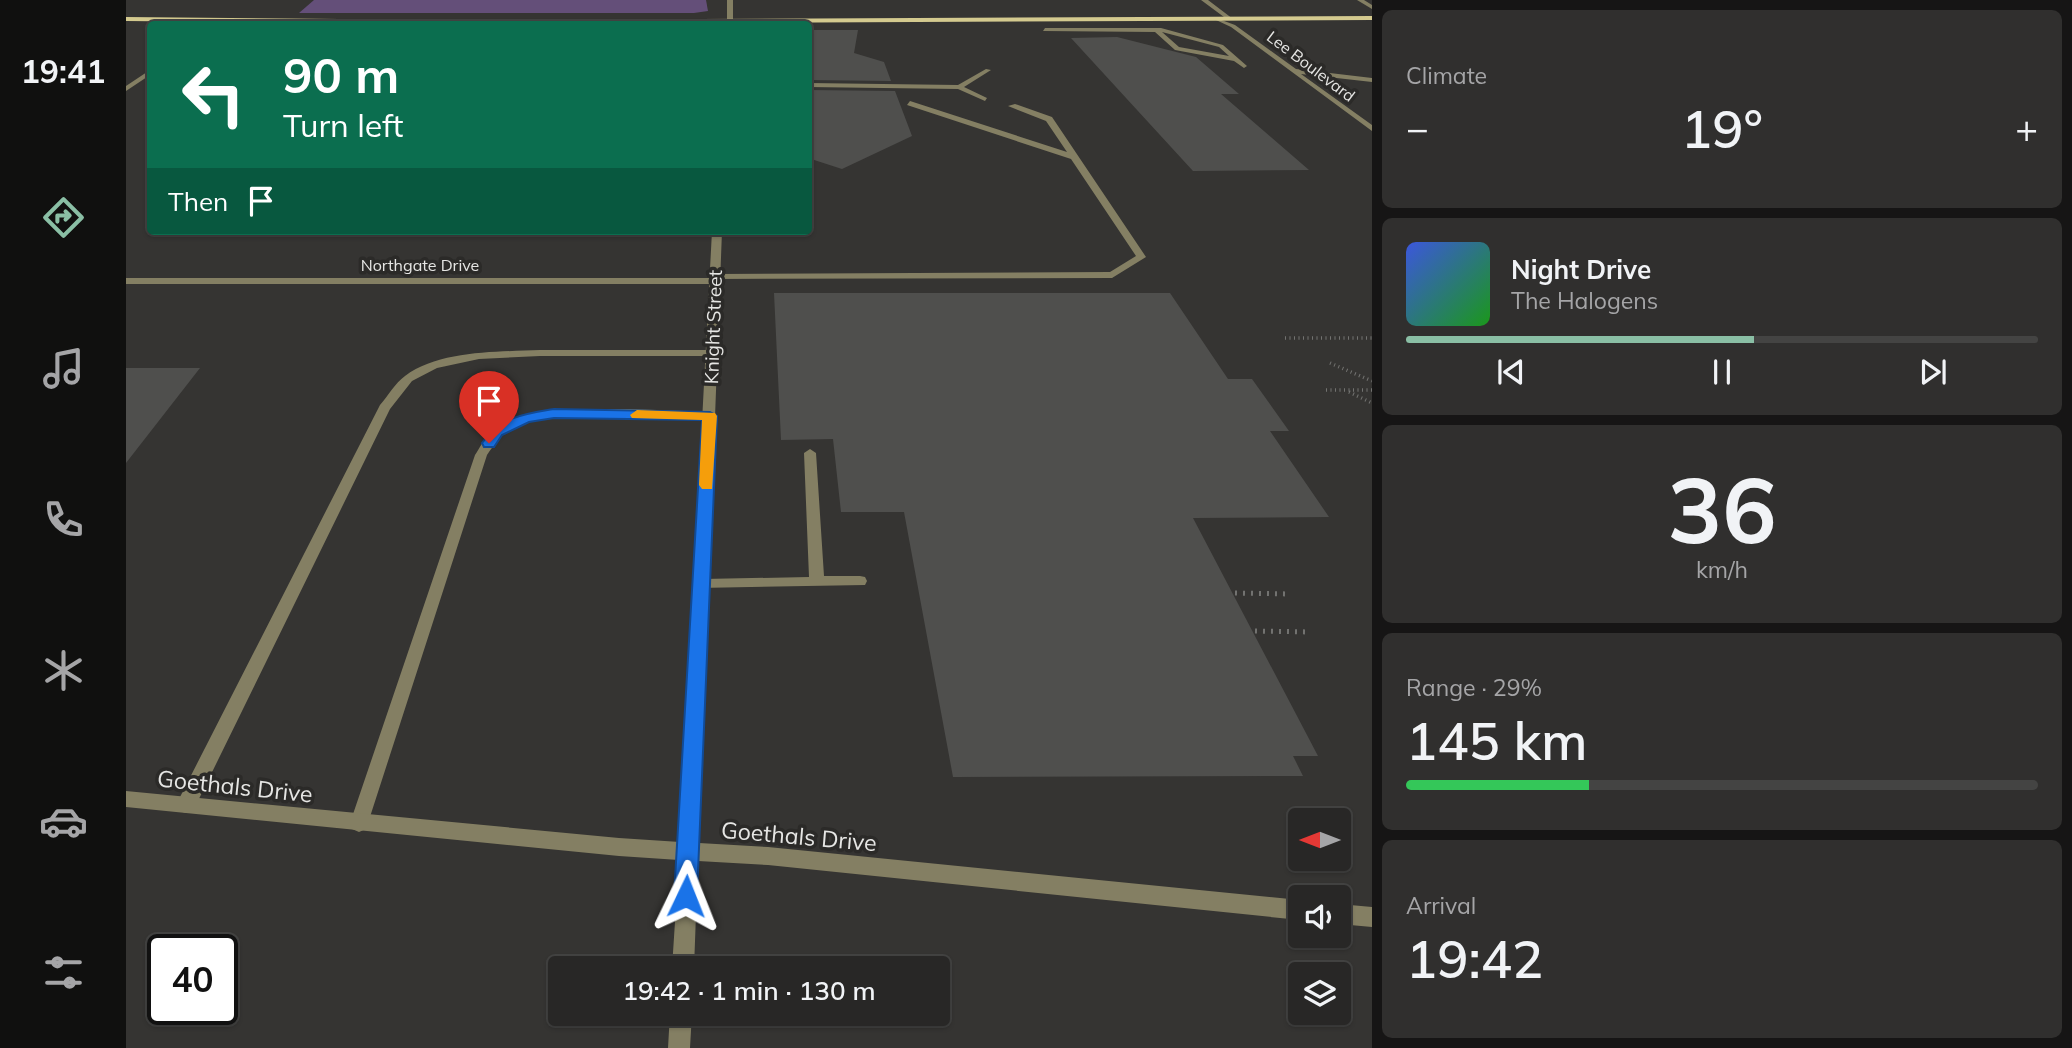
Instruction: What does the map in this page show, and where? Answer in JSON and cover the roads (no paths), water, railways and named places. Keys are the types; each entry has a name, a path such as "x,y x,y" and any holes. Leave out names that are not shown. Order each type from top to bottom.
{"main road":[{"path":"126,19 474,21"},
{"path":"812,21 1218,19 1232,23 1372,19"},
{"path":"546,21 654,21"}],"street":[{"path":"730,0 730,21"},
{"path":"1360,0 1372,7"},
{"name":"Lee Boulevard","path":"1202,3 1218,19"},
{"name":"Lee Boulevard","path":"1202,3 1372,129"},
{"path":"1045,30 1169,32 1221,46 1244,66"},
{"path":"1156,30 1177,49 1237,60"},
{"path":"1169,32 1190,51"},
{"path":"1183,36 1204,54"},
{"path":"1201,41 1219,57"},
{"path":"959,87 988,70"},
{"path":"1295,71 1372,80"},
{"path":"126,89 147,74"},
{"path":"812,85 959,87 985,99"},
{"path":"856,85 886,95"},
{"path":"910,103 1074,157"},
{"path":"1012,106 1049,120 1074,157"},
{"name":"Northgate Drive","path":"126,281 1112,275 1141,257 1074,157"},
{"name":"Knight Street","path":"684,956 703,584 717,235"},
{"path":"186,805 384,408 408,379 433,365 479,356 540,353 712,353"},
{"path":"359,823 468,490 481,455 497,432 525,418 554,413 710,416"},
{"path":"810,453 817,582"},
{"path":"703,584 860,581"},
{"name":"Goethals Drive","path":"126,799 688,853 768,856 1288,909"},
{"path":"1351,915 1372,917"},
{"path":"679,1048 680,1026"}]}
